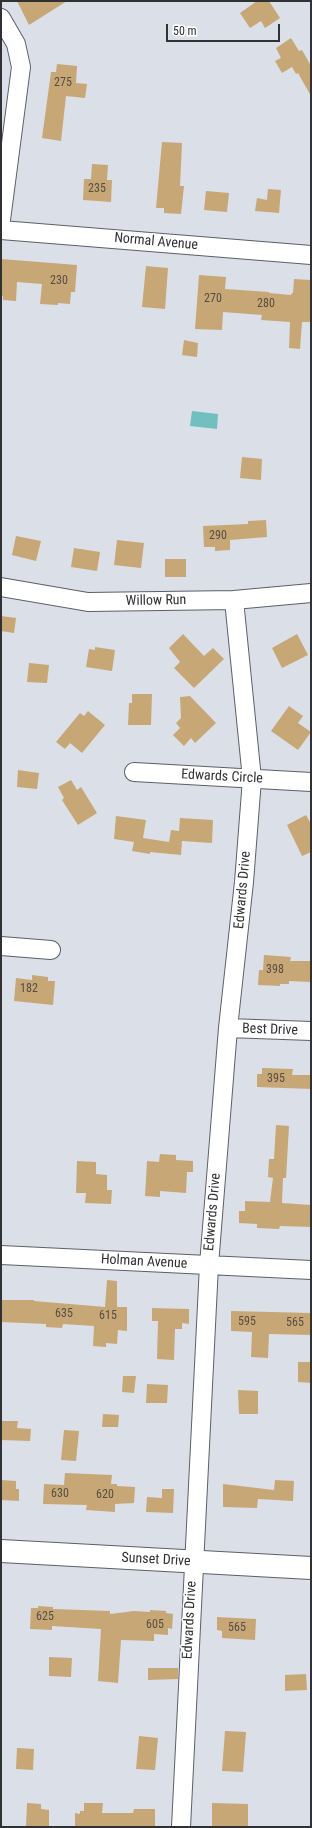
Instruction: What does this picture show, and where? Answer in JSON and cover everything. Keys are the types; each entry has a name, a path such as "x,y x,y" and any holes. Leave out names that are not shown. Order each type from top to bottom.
{"street":[{"path":"1,18 16,44 21,66 1,220"},
{"name":"Normal Avenue","path":"1,230 311,255"},
{"name":"Willow Run","path":"1,587 88,602 234,600 311,593"},
{"name":"Edwards Drive","path":"181,1827 193,1562 209,1265 228,1028 244,882 252,779 234,600"},
{"name":"Edwards Circle","path":"134,772 311,782"},
{"path":"1,946 51,950"},
{"name":"Best Drive","path":"228,1028 311,1031"},
{"name":"Holman Avenue","path":"1,1255 311,1270"},
{"name":"Sunset Drive","path":"1,1551 311,1568"}],"water":[{"path":"192,411 218,414 217,429 190,426"}],"building":[{"path":"17,1 67,1 29,25"},
{"path":"257,1 269,1 280,18 265,28 261,21 250,28 240,13"},
{"path":"291,38 299,51 302,50 311,66 311,96 298,73 296,74 292,67 282,73 275,61 281,58 276,48"},
{"path":"57,64 77,66 76,83 87,84 85,98 66,96 61,141 42,138 51,72 56,72"},
{"path":"162,142 182,143 180,186 184,186 181,214 164,213 164,208 156,208"},
{"path":"92,164 108,165 107,180 112,180 111,202 83,200 84,179 91,179"},
{"path":"268,189 281,190 279,213 255,211 257,198 267,200"},
{"path":"206,191 229,193 227,212 204,210"},
{"path":"1,259 77,265 75,292 71,292 70,304 40,304 42,284 17,282 16,301 3,300 3,296 1,296"},
{"path":"146,266 168,268 165,309 142,307"},
{"path":"199,275 226,277 225,289 291,295 293,293 294,279 311,280 311,322 302,322 300,349 289,348 290,322 261,320 262,315 223,312 222,330 195,329"},
{"path":"184,340 198,343 197,357 182,355"},
{"path":"242,457 262,459 261,480 240,478"},
{"path":"266,520 267,537 230,540 230,550 215,551 215,547 204,547 203,526 248,524 248,521"},
{"path":"16,536 41,541 36,561 12,555"},
{"path":"117,540 144,543 141,568 114,565"},
{"path":"74,548 100,552 97,571 71,567"},
{"path":"165,559 186,559 186,577 165,577"},
{"path":"1,616 16,618 14,633 1,631"},
{"path":"183,634 204,656 213,648 224,659 194,688 174,668 180,662 169,648"},
{"path":"297,634 308,655 282,668 272,648"},
{"path":"95,647 115,650 112,671 86,667 89,649 95,650"},
{"path":"29,663 49,665 47,683 27,682"},
{"path":"132,694 152,694 151,725 128,725 129,703 132,703"},
{"path":"190,696 216,723 195,743 191,738 184,746 173,735 180,728 176,723 181,718 180,697"},
{"path":"289,706 303,716 298,723 311,732 298,750 271,731"},
{"path":"88,711 105,725 82,753 70,743 65,749 56,742 80,713 84,716"},
{"path":"18,770 39,773 37,789 17,787"},
{"path":"71,780 77,790 81,787 97,813 78,825 62,800 64,798 58,787"},
{"path":"306,815 311,824 311,852 302,856 287,825"},
{"path":"116,816 146,820 143,838 169,842 171,830 179,831 180,818 213,820 212,843 182,841 181,855 150,852 150,854 132,851 134,842 114,839"},
{"path":"264,955 291,957 290,961 311,961 311,982 289,981 289,984 280,984 280,986 258,985 259,970 263,970"},
{"path":"32,975 48,977 48,981 55,981 53,1005 14,1001 16,978 32,980"},
{"path":"262,1068 293,1069 292,1075 311,1075 311,1089 257,1087 257,1074 262,1074"},
{"path":"276,1125 289,1126 286,1178 283,1178 282,1203 311,1205 311,1227 280,1226 279,1229 257,1228 257,1224 239,1223 239,1211 245,1211 245,1201 270,1202 273,1178 268,1177 269,1159 274,1159"},
{"path":"160,1154 176,1155 176,1160 193,1161 193,1172 187,1172 186,1193 160,1191 160,1197 145,1196 147,1161 159,1162"},
{"path":"77,1161 96,1162 96,1174 107,1175 107,1190 112,1190 111,1204 85,1203 86,1193 76,1193"},
{"path":"107,1280 117,1281 117,1307 127,1307 127,1331 118,1330 117,1344 106,1343 106,1347 93,1346 94,1326 63,1324 62,1328 46,1327 46,1324 1,1322 1,1300 34,1300 105,1307"},
{"path":"152,1308 189,1309 189,1324 182,1323 182,1329 175,1329 174,1360 157,1359 158,1321 152,1321"},
{"path":"231,1311 311,1313 311,1335 269,1334 268,1358 251,1357 252,1332 231,1331"},
{"path":"298,1362 311,1362 311,1383 298,1382"},
{"path":"123,1376 136,1376 134,1393 122,1392"},
{"path":"147,1384 168,1385 167,1403 146,1403"},
{"path":"238,1390 258,1391 258,1414 239,1414"},
{"path":"103,1414 119,1415 118,1427 102,1427"},
{"path":"1,1421 18,1421 17,1428 31,1429 30,1441 1,1440"},
{"path":"64,1430 79,1431 76,1461 61,1460"},
{"path":"65,1473 112,1475 111,1484 117,1484 117,1486 135,1487 134,1503 115,1504 115,1512 86,1510 87,1505 43,1504 44,1484 64,1485"},
{"path":"1,1480 16,1481 16,1489 19,1489 19,1501 1,1500"},
{"path":"275,1480 294,1481 293,1501 258,1499 257,1508 223,1507 223,1484 274,1490"},
{"path":"162,1489 174,1489 173,1513 146,1512 147,1497 162,1498"},
{"path":"38,1606 53,1607 53,1609 110,1611 110,1614 134,1611 150,1612 150,1610 166,1611 166,1613 173,1614 172,1629 168,1628 168,1635 154,1634 154,1641 121,1640 118,1683 98,1681 101,1629 52,1626 52,1630 30,1629 31,1608 38,1608"},
{"path":"217,1617 256,1619 255,1640 222,1638 222,1631 217,1630"},
{"path":"49,1657 72,1658 71,1677 49,1676"},
{"path":"148,1668 178,1668 178,1679 148,1680"},
{"path":"306,1674 307,1690 285,1691 285,1675"},
{"path":"225,1731 246,1732 243,1772 222,1771"},
{"path":"139,1736 158,1738 155,1770 136,1769"},
{"path":"17,1748 34,1749 33,1770 16,1769"},
{"path":"27,1803 41,1804 41,1809 49,1810 49,1827 26,1827"},
{"path":"84,1803 103,1803 102,1813 133,1813 134,1809 155,1809 155,1827 75,1827 75,1813 80,1814 80,1811 84,1811"},
{"path":"212,1803 248,1804 248,1827 212,1827"}]}
